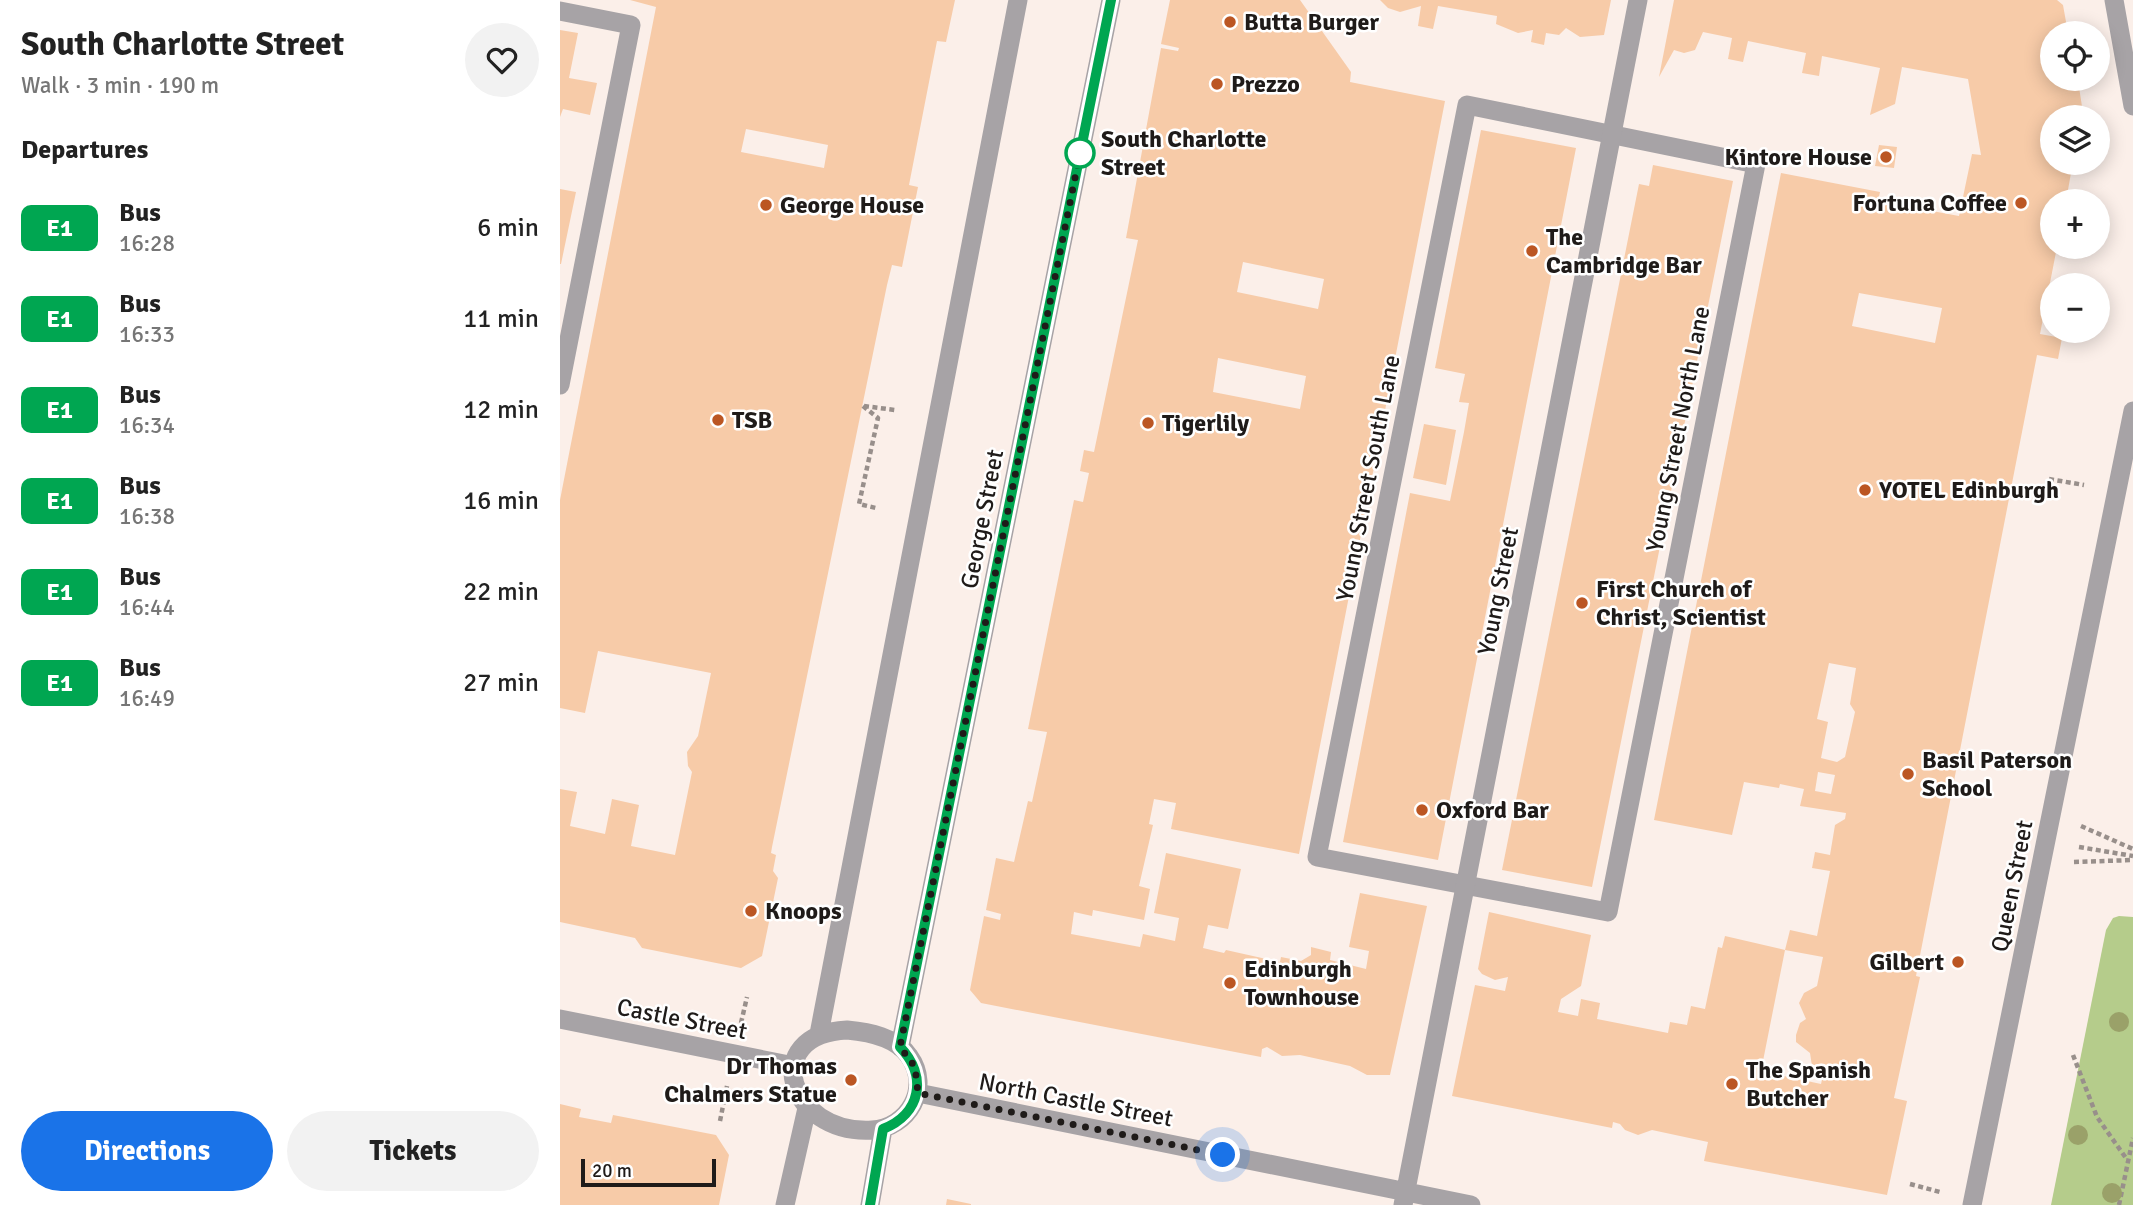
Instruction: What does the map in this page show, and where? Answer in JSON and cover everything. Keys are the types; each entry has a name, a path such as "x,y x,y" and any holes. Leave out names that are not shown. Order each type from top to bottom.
{"street":[{"path":"819,1034 1018,0"},
{"name":"George Street","path":"900,1047 1111,0"},
{"name":"Young Street","path":"1404,1198 1638,0"},
{"path":"2114,0 2133,106"},
{"path":"560,11 631,25 560,385"},
{"name":"Young Street South Lane","path":"1465,885 1317,857 1467,105 1612,136"},
{"name":"Young Street North Lane","path":"1465,885 1608,912 1756,163 1612,136"},
{"name":"Queen Street","path":"1972,1205 2133,411"},
{"name":"Castle Street","path":"560,1019 794,1066"},
{"path":"861,1031 900,1047 915,1067 918,1093 902,1119 883,1129 843,1127 807,1108 794,1084 794,1066 803,1047 819,1034 861,1031"},
{"name":"North Castle Street","path":"918,1093 1404,1198 1471,1205"},
{"path":"785,1205 807,1108"},
{"path":"870,1205 883,1129"}],"path":[{"path":"876,509 859,504 878,418 863,406 895,410"},
{"path":"2052,812 2133,849"},
{"path":"2047,841 2133,858"},
{"path":"2042,863 2133,858"},
{"path":"2073,1055 2097,1117 2128,1161"},
{"path":"2119,1205 2133,1138"}],"green space":[{"path":"2133,917 2133,1205 2051,1205 2106,930 2113,918"}],"building":[{"path":"630,0 955,0 946,42 937,41 909,185 918,187 902,267 892,265 887,285 772,847 771,853 776,855 773,871 778,878 762,956 741,968 642,948 635,938 560,922 560,789 577,792 570,826 605,834 612,799 639,805 631,846 675,855 692,772 688,766 687,752 698,736 711,673 598,651 585,713 560,708 560,500 656,7","holes":["746,129 828,145 824,168 741,152"]},
{"path":"1170,0 1300,0 1351,72 1350,82 1445,101 1299,854 1171,829 1176,803 1154,799 1149,824 1153,825 1139,886 1150,889 1144,920 1093,910 1092,916 1074,912 1071,934 1140,947 1143,934 1175,941 1179,918 1154,913 1166,853 1241,869 1228,929 1208,925 1203,948 1224,953 1226,950 1280,962 1281,957 1301,961 1311,955 1311,947 1331,952 1330,960 1366,969 1369,951 1349,947 1360,893 1427,906 1390,1075 1367,1075 1350,1066 1300,1055 1282,1056 1267,1047 1262,1049 1261,1057 981,1003 970,990 984,916 1000,920 1001,914 986,910 996,858 1014,862 1028,801 1032,802 1047,732 1028,729 1074,500 1083,502 1089,473 1080,471 1084,450 1094,452 1138,240 1126,238 1161,48 1178,51 1179,48 1161,44","holes":["1243,262 1324,279 1318,309 1237,292","1218,358 1306,376 1300,409 1213,392"]},
{"path":"1380,0 1611,0 1604,35 1580,37 1566,28 1559,35 1546,33 1544,45 1531,42 1533,30 1518,33 1496,24 1497,16 1438,6 1433,29 1418,26 1421,6 1400,12 1388,8"},
{"path":"1674,0 2057,0 2063,5 2066,21 2040,21 2040,91 2080,91 2082,105 2040,105 2040,175 2071,175 2068,189 2040,189 2040,259 2055,259 2052,273 2040,273 2040,343 2061,343 2058,359 2037,355 1916,976 1920,977 1894,1098 1907,1101 1887,1195 1704,1161 1708,1142 1652,1130 1638,1135 1613,1122 1612,1128 1452,1096 1475,985 1505,991 1508,977 1495,980 1478,969 1489,912 1591,935 1581,986 1561,999 1558,1012 1578,1016 1581,999 1600,1003 1597,1019 1668,1033 1670,1022 1687,1025 1691,1006 1705,1009 1718,947 1722,948 1725,936 1785,950 1790,930 1817,936 1830,871 1812,868 1815,852 1830,855 1835,825 1845,819 1846,813 1800,806 1804,789 1780,784 1779,788 1744,782 1732,835 1654,820 1781,173 1880,192 1878,201 1959,216 1972,154 1981,155 1968,79 1902,67 1895,104 1870,115 1880,68 1822,56 1819,76 1802,73 1806,53 1748,41 1743,62 1728,59 1732,38 1703,32 1695,50 1684,53 1674,50 1659,77","holes":["1859,293 1942,308 1935,343 1852,326","1829,663 1856,668 1850,704 1855,712 1845,757 1837,762 1821,758 1828,722 1817,719","1818,772 1835,775 1831,794 1815,791","1785,950 1823,957 1817,986 1804,993 1799,1003 1806,1019 1800,1023 1796,1035 1796,1042 1810,1053 1812,1066 1824,1071 1821,1084 1761,1071"]},
{"path":"560,30 578,33 569,78 597,83 590,115 563,109 560,117"},
{"path":"1481,130 1576,148 1438,860 1343,842 1410,493 1450,501 1464,432 1469,403 1459,402 1465,374 1435,368"},
{"name":"Kintore House","path":"1879,145 1897,147 1894,168 1875,166"},
{"path":"1653,165 1733,181 1592,887 1502,870 1639,184 1649,186"},
{"path":"560,189 576,192 561,264 560,264"},
{"path":"1424,424 1456,430 1446,485 1413,478"},
{"path":"560,1104 581,1109 579,1117 611,1123 613,1115 716,1135 729,1155 719,1205 560,1205"},
{"path":"947,1199 971,1204 971,1205 946,1205"}],"bus line":[{"name":"E1","path":"870,1205 883,1129 902,1119 918,1093 915,1067 900,1047 1111,0"}],"place":[{"name":"Butta Burger","path":"1230,22"},
{"name":"Prezzo","path":"1217,84"},
{"name":"South Charlotte Street","path":"1080,153"},
{"name":"Kintore House","path":"1886,157"},
{"name":"Fortuna Coffee","path":"2021,203"},
{"name":"George House","path":"766,205"},
{"name":"The Cambridge Bar","path":"1532,251"},
{"name":"TSB","path":"718,420"},
{"name":"Tigerlily","path":"1148,423"},
{"name":"YOTEL Edinburgh","path":"1865,490"},
{"name":"First Church of Christ, Scientist","path":"1582,603"},
{"name":"Basil Paterson School","path":"1908,774"},
{"name":"Oxford Bar","path":"1422,810"},
{"name":"Knoops","path":"751,911"},
{"name":"Gilbert","path":"1958,962"},
{"name":"Edinburgh Townhouse","path":"1230,983"},
{"name":"Dr Thomas Chalmers Statue","path":"851,1080"},
{"name":"The Spanish Butcher","path":"1732,1084"}],"route":[{"path":"1080,153 900,1047 915,1067 918,1093 1223,1155"}]}
